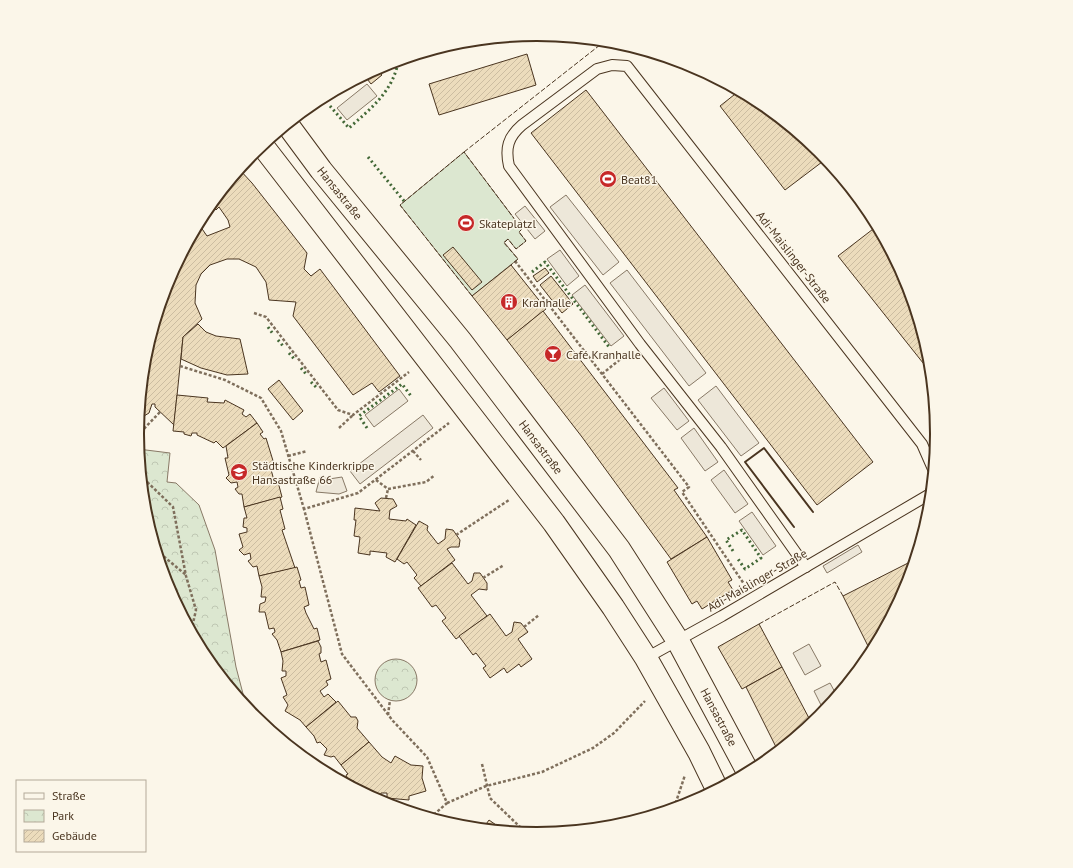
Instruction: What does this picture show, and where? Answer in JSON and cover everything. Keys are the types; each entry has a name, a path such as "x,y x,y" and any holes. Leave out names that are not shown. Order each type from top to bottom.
{"main road":[{"name":"Hansastraße","path":"290,128 321,170 460,340 619,549 678,641 745,767"},
{"path":"266,150 514,468 604,594 646,658 714,784"}],"lane":[{"name":"Adi-Maislinger-Straße","path":"640,344 509,166 506,154 508,142 513,133 597,69 612,64 628,66 922,444 929,457"},
{"path":"640,344 721,447 806,567"},
{"name":"Adi-Maislinger-Straße","path":"646,658 753,598 924,497"}],"path":[{"path":"515,261 689,487 682,492 753,598"},
{"path":"254,313 266,317 338,410 353,415"},
{"path":"602,374 640,344"},
{"path":"180,366 224,380 261,398 281,431 304,509 342,654 388,716 427,757 447,803"},
{"path":"339,428 353,415 410,372"},
{"path":"144,429 160,412"},
{"path":"304,509 358,493 450,422"},
{"path":"414,451 422,460"},
{"path":"288,456 307,452"},
{"path":"376,480 388,489 426,482 436,475"},
{"path":"147,481 173,507 186,576 196,610 193,624"},
{"path":"386,498 388,489"},
{"path":"456,535 510,500"},
{"path":"163,556 186,576"},
{"path":"483,578 504,565"},
{"path":"524,627 539,615"},
{"path":"435,814 447,803 486,786 542,772 593,748 614,733 644,701 665,692"},
{"path":"388,716 390,700"},
{"path":"482,764 490,798 519,826"},
{"path":"676,801 685,774"}],"green space":[{"name":"Skateplatzl","path":"464,152 522,229 519,232 526,241 516,249 508,239 504,242 518,259 472,296 400,205"},
{"path":"144,450 170,453 167,482 176,483 199,505 215,550 236,667 244,696 225,673 196,630 173,584 164,560 151,511"},
{"path":"396,659 411,665 417,680 411,695 396,701 381,695 375,680 381,665"}],"shaded area":[{"path":"367,84 377,96 347,120 337,108"},
{"path":"566,195 619,262 603,275 550,207"},
{"path":"525,206 545,231 535,239 515,214"},
{"path":"560,250 579,276 567,286 547,259"},
{"path":"627,270 706,373 689,386 610,283"},
{"path":"585,285 624,336 611,346 572,295"},
{"path":"716,386 759,443 741,456 698,400"},
{"path":"664,388 689,421 677,430 651,398"},
{"path":"399,389 408,401 374,427 365,415"},
{"path":"423,415 433,428 360,484 350,471"},
{"path":"694,428 718,462 705,471 681,438"},
{"path":"724,470 748,504 735,513 711,480"},
{"path":"320,477 329,479 342,477 347,491 339,494 316,492"},
{"path":"752,512 776,546 763,555 739,521"},
{"path":"858,545 862,552 827,573 823,566"},
{"path":"809,644 821,666 805,675 793,653"},
{"path":"830,683 834,690 821,705 814,691"}],"building":[{"path":"527,54 536,85 439,115 429,84"},
{"path":"381,74 382,75 371,84 368,80"},
{"path":"586,90 873,462 817,505 531,133"},
{"path":"734,95 776,122 821,163 785,190 720,106"},
{"path":"243,173 307,253 304,269 311,276 320,269 400,376 379,392 372,383 353,395 293,316 296,302 269,300 266,282 256,267 239,259 227,259 210,265 201,274 196,285 195,303 202,319 183,337 174,425 155,407 155,404 152,404 149,413 144,416 151,357 164,308 173,284 184,260 202,228 207,236 230,227 228,220 219,207 216,210 215,209 225,195"},
{"path":"872,230 889,260 900,284 916,332 923,363 838,256"},
{"path":"453,247 482,282 472,290 443,255"},
{"name":"Kranhalle","path":"511,265 546,309 507,340 472,296"},
{"path":"545,268 549,273 537,282 533,276"},
{"path":"551,276 573,304 562,313 540,285"},
{"path":"543,311 678,488 674,490 707,537 671,559 582,437 507,340"},
{"path":"198,324 206,332 216,336 240,339 248,374 227,375 201,368 181,359 183,337"},
{"path":"279,380 303,411 293,420 268,389"},
{"path":"177,395 208,398 207,402 224,403 225,400 244,410 242,414 246,417 250,414 257,423 223,448 216,441 214,443 197,435 197,433 192,433 191,436 184,434 184,432 173,431"},
{"path":"257,423 263,432 260,434 264,439 266,438 274,464 270,466 275,484 278,482 282,497 244,507 242,494 239,494 235,489 238,487 237,482 231,483 226,478 229,475 225,458 228,458 226,446"},
{"path":"280,497 283,509 280,510 285,529 282,530 295,568 259,576 257,566 253,567 248,561 251,559 250,553 244,555 239,550 243,547 239,534 247,532 247,528 243,527 244,518 247,518 244,507"},
{"path":"381,498 393,499 397,506 390,510 389,519 406,521 407,519 416,525 395,562 386,557 387,553 370,551 370,555 358,553 360,537 354,536 356,520 354,520 355,508 380,511 375,503"},
{"path":"419,521 428,526 427,530 438,544 445,539 446,529 453,530 460,540 459,547 451,547 447,549 455,560 421,586 414,578 417,575 407,562 404,564 397,559"},
{"path":"707,537 732,580 728,582 733,590 702,609 697,601 692,604 667,562"},
{"path":"452,563 468,584 472,581 474,573 480,573 487,583 487,590 479,589 471,595 487,616 456,639 442,621 446,618 436,605 432,607 418,588"},
{"path":"908,563 889,608 868,645 843,596"},
{"path":"297,567 301,580 299,581 301,588 305,587 309,605 304,607 314,629 317,628 320,640 281,652 277,640 272,634 275,632 274,628 269,629 265,612 259,612 260,604 265,602 266,597 261,597 262,587 259,576"},
{"path":"490,614 506,636 512,632 514,622 521,623 528,632 518,639 532,659 521,667 519,664 507,673 504,668 490,678 483,668 486,666 476,653 473,655 459,636"},
{"path":"759,624 782,667 742,689 718,647"},
{"path":"318,641 321,647 321,653 319,654 321,662 326,660 331,679 326,681 328,685 320,691 324,697 328,694 336,702 306,727 300,720 285,711 288,705 283,697 287,695 281,678 286,676 286,671 282,671 283,661 281,652"},
{"path":"782,667 809,717 776,746 746,687"},
{"path":"338,701 351,717 356,717 358,721 357,728 369,742 341,765 334,756 331,757 324,755 327,749 320,742 317,743 314,736 306,727"},
{"path":"369,742 382,757 391,763 395,756 411,765 423,766 422,778 426,791 409,796 409,800 389,798 387,797 387,793 381,793 381,794 347,778 346,775 348,774 341,765"},
{"path":"489,820 496,825 486,824"}],"hedge":[{"path":"330,106 349,128 378,101 394,77 397,67"},
{"path":"368,157 404,201"},
{"path":"532,272 545,262 609,347"},
{"path":"268,327 273,334"},
{"path":"278,340 283,346"},
{"path":"289,353 295,360"},
{"path":"301,368 306,374"},
{"path":"311,382 317,388"},
{"path":"367,428 359,416 402,384 411,396"},
{"path":"733,551 726,540 742,530 761,558 745,569 738,559"}],"fence":[{"path":"464,152 599,46"},
{"path":"472,296 400,205 464,152 522,229 519,232 526,241 516,249 508,239 504,243 518,259 511,265"},
{"path":"759,624 835,582 843,596"}],"wall":[{"path":"794,527 745,462 764,448 813,512"}],"place":[{"name":"Beat81","path":"608,179"},
{"name":"Skateplatzl","path":"466,223"},
{"name":"Kranhalle","path":"509,302"},
{"name":"Café Kranhalle","path":"553,354"},
{"name":"Städtische Kinderkrippe Hansastraße 66","path":"239,472"}]}
